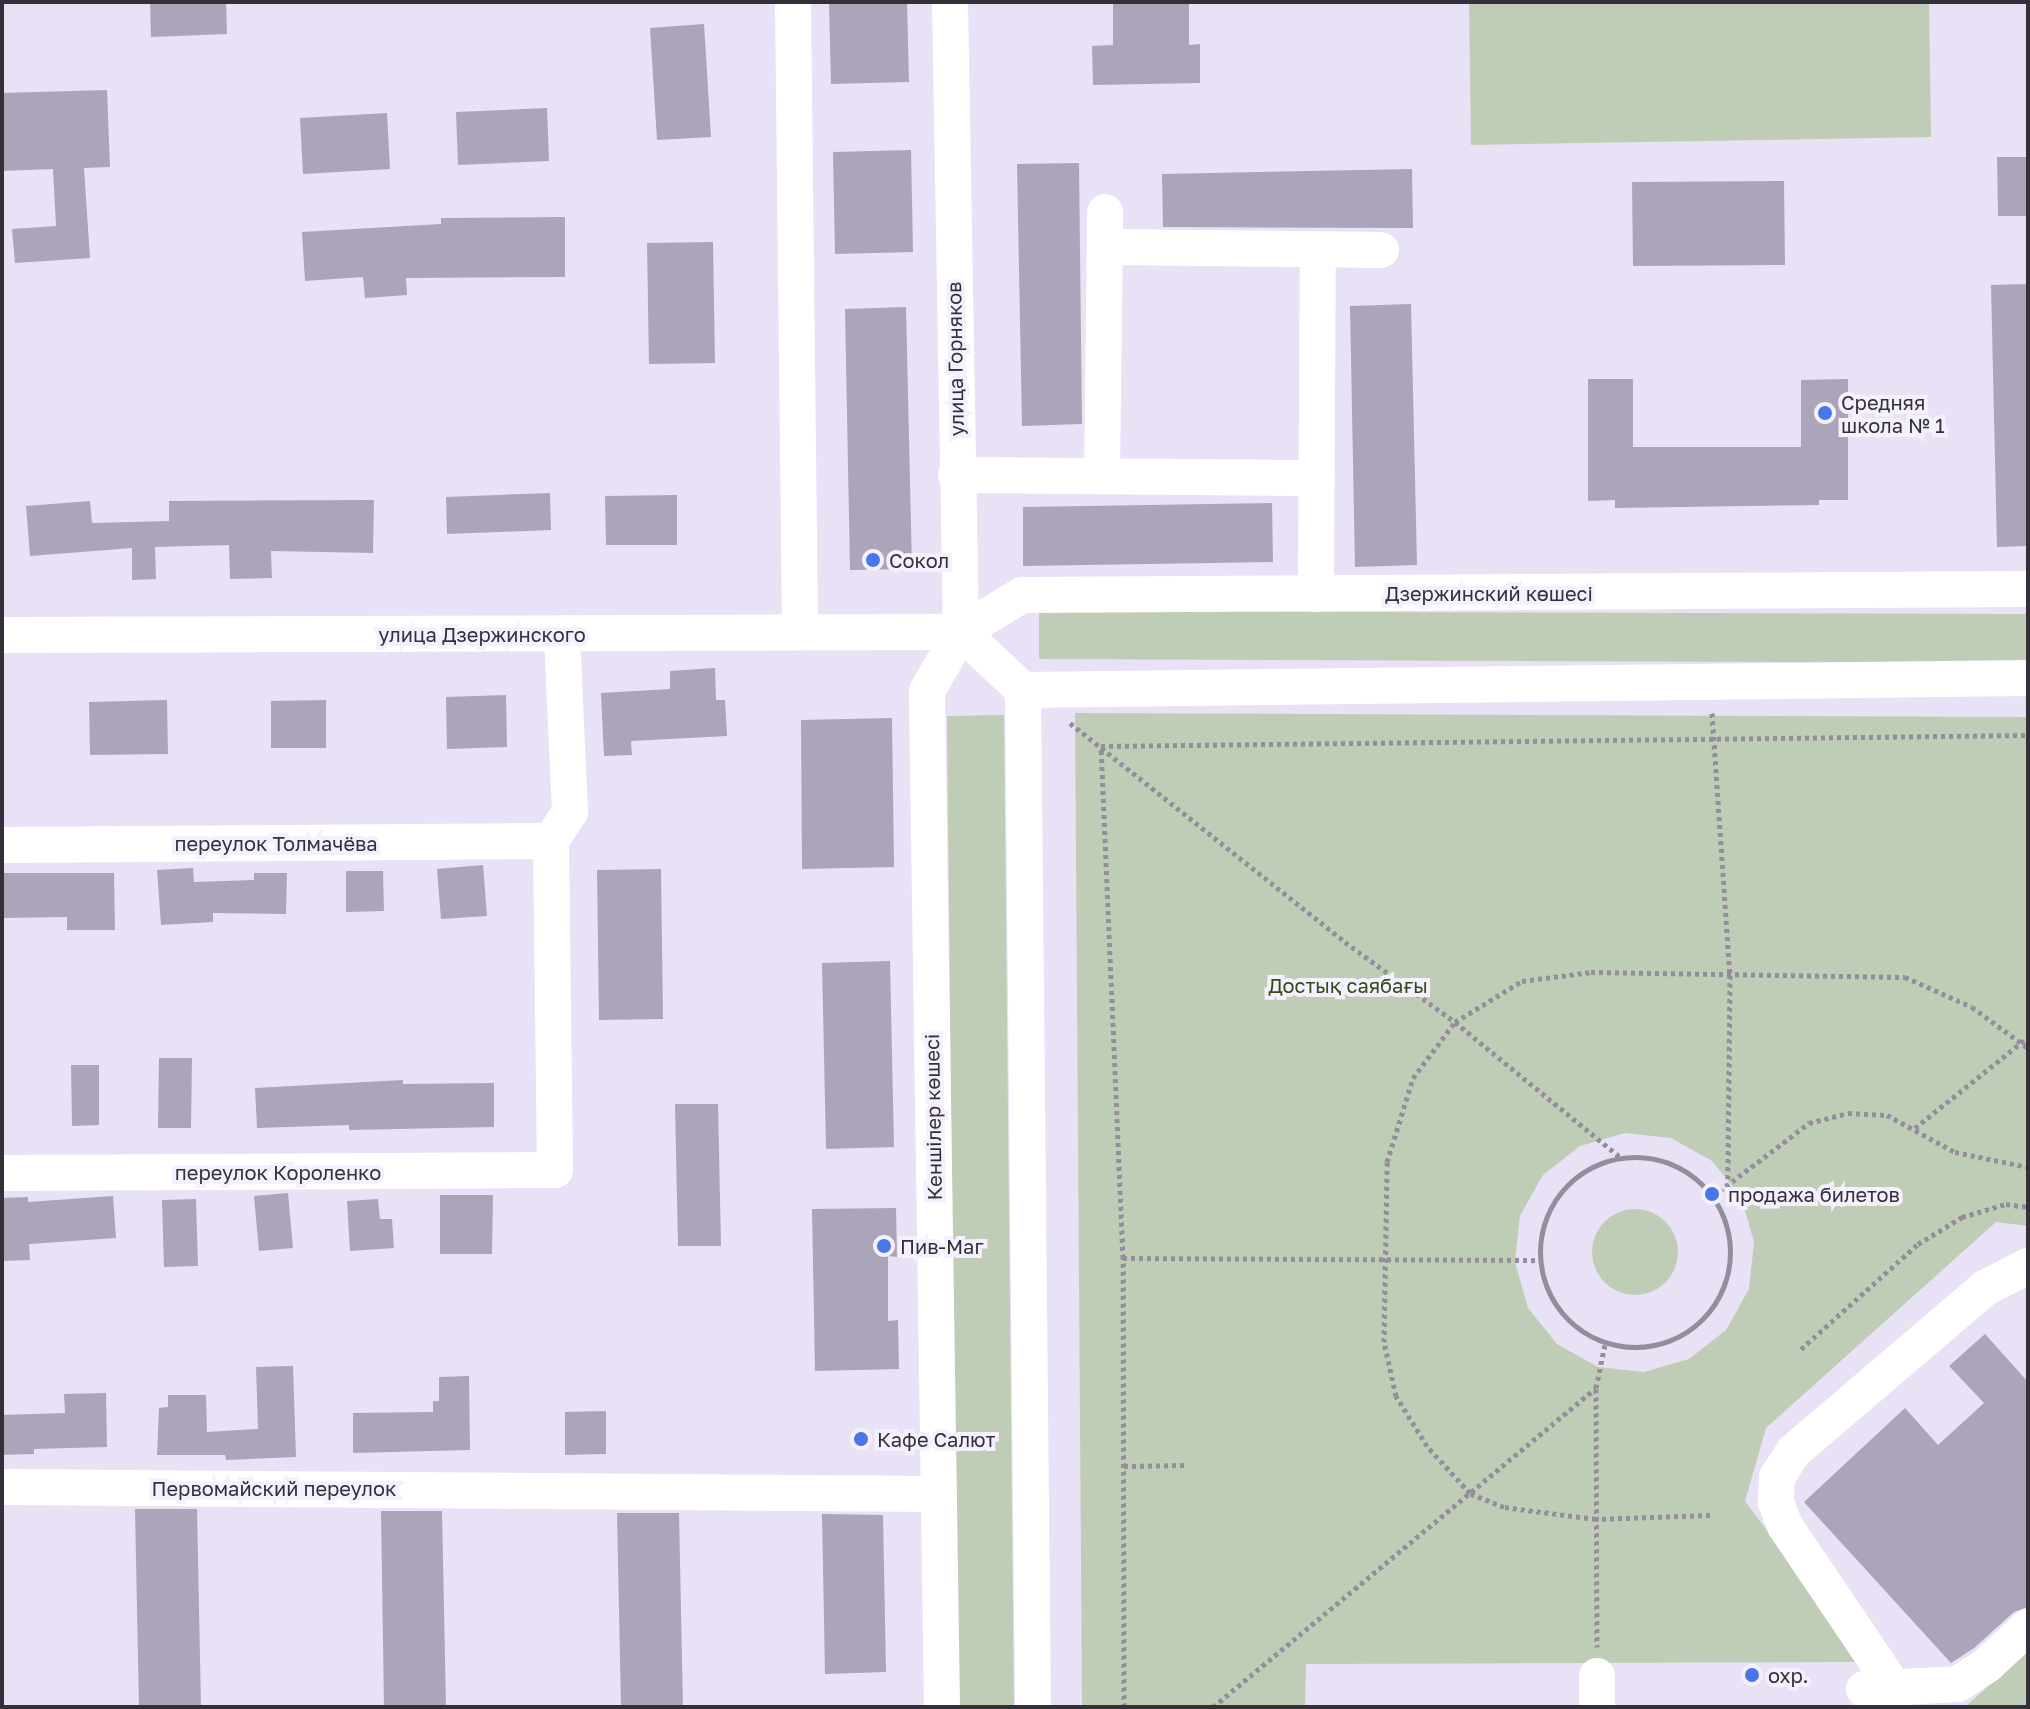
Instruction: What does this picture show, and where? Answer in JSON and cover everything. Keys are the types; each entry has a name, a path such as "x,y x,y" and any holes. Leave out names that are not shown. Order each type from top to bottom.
{"street":[{"path":"793,2 800,632"},
{"name":"улица Горняков","path":"950,2 961,632"},
{"path":"1102,475 1105,212"},
{"path":"1105,247 1381,250"},
{"path":"1316,594 1318,250"},
{"path":"956,475 1315,478"},
{"name":"Дзержинский көшесі","path":"961,632 1022,595 2028,589"},
{"path":"961,632 1023,690 2028,678"},
{"name":"улица Дзержинского","path":"2,635 961,632"},
{"name":"Кеншілер көшесі","path":"942,1707 927,691 961,632"},
{"path":"551,841 570,812 562,633"},
{"path":"1023,690 1033,1707"},
{"name":"переулок Толмачёва","path":"2,845 551,841"},
{"name":"переулок Короленко","path":"2,1173 555,1170 551,841"},
{"path":"2028,1266 1985,1288 1793,1452 1777,1477 1776,1502 1785,1526 1885,1695 1958,1684 1987,1665 2028,1627"},
{"name":"Первомайский переулок","path":"2,1487 939,1494"}],"path":[{"path":"1710,682 1730,975 1728,1183"},
{"path":"1023,690 1101,746 1345,942 1455,1022 1620,1157"},
{"path":"1101,746 2028,735"},
{"path":"1101,746 1123,1258 1124,1707"},
{"path":"1710,1515 1596,1519 1504,1507 1470,1493 1427,1446 1396,1396 1384,1342 1387,1162 1413,1078 1455,1022 1522,981 1591,972 1905,977 1972,1007 2028,1048"},
{"path":"1915,1128 2028,1037"},
{"path":"1713,1196 1809,1123 1848,1113 1887,1115 1955,1152 2028,1167"},
{"path":"1620,1157 1655,1158 1688,1171 1713,1196 1728,1227 1729,1238 1730,1261 1721,1294 1701,1321 1672,1340 1639,1348 1605,1344 1572,1326 1549,1296 1538,1260 1542,1225 1559,1193 1586,1169 1620,1157"},
{"path":"1801,1349 1918,1244 1962,1217 2006,1204 2028,1207"},
{"path":"1123,1258 1538,1260"},
{"path":"1597,1692 1596,1388 1605,1344"},
{"path":"1213,1707 1596,1388"},
{"path":"1124,1466 1187,1465"}],"green space":[{"path":"1469,2 1929,2 1931,137 1471,145"},
{"path":"1039,611 2028,614 2028,663 1039,659"},
{"name":"Достық саябағы","path":"1075,713 2028,717 2028,1226 1996,1222 1766,1428 1745,1501 1865,1662 1306,1664 1305,1707 1082,1707","holes":["1625,1133 1671,1138 1712,1161 1741,1197 1754,1242 1749,1289 1726,1330 1689,1359 1644,1372 1598,1367 1557,1344 1528,1308 1515,1262 1520,1216 1543,1175 1580,1146"]},
{"path":"1004,715 1014,1707 957,1707 947,716"},
{"path":"1635,1209 1652,1212 1666,1221 1675,1235 1678,1252 1675,1269 1666,1283 1652,1292 1635,1295 1618,1292 1604,1283 1595,1269 1592,1252 1595,1235 1604,1221 1618,1212"},
{"path":"2028,1650 2028,1707 1965,1707"}],"building":[{"path":"150,2 226,2 227,34 151,37"},
{"path":"829,2 907,2 909,82 831,84"},
{"path":"1113,2 1189,2 1189,45 1200,44 1200,83 1093,85 1092,46 1113,45"},
{"path":"704,24 711,137 657,140 650,28"},
{"path":"107,90 110,167 84,168 90,258 15,263 12,229 56,226 53,169 2,171 2,93"},
{"path":"547,108 549,161 458,165 456,112"},
{"path":"387,113 390,169 303,174 300,118"},
{"path":"911,150 913,252 835,254 833,152"},
{"path":"1997,157 2028,157 2028,216 1998,216"},
{"path":"1079,163 1082,424 1022,426 1017,164"},
{"path":"1412,169 1413,228 1163,227 1162,174"},
{"path":"1784,181 1785,265 1633,266 1632,182"},
{"path":"565,217 565,277 406,278 407,295 365,298 363,277 305,281 302,232 441,224 441,218"},
{"path":"713,242 715,363 649,364 647,243"},
{"path":"2028,284 2028,546 1997,547 1991,285"},
{"path":"1411,304 1417,565 1355,567 1350,306"},
{"path":"906,307 912,569 850,570 845,309"},
{"name":"Средняя школа № 1","path":"1588,379 1633,379 1633,447 1801,447 1801,380 1848,379 1848,500 1819,500 1819,505 1615,508 1615,500 1588,501"},
{"path":"550,493 551,530 447,534 446,497"},
{"path":"677,495 677,545 606,545 605,496"},
{"path":"374,500 373,553 271,551 272,578 230,579 229,545 155,547 156,579 132,580 132,548 30,556 26,506 90,501 92,523 169,521 169,501"},
{"path":"1272,503 1273,562 1023,566 1023,507"},
{"path":"715,668 716,700 725,700 727,736 631,741 632,755 604,756 601,693 670,689 670,671"},
{"path":"506,695 507,747 447,749 446,697"},
{"path":"167,700 168,754 90,755 89,702"},
{"path":"326,700 326,748 271,748 271,701"},
{"path":"892,718 894,867 802,869 801,720"},
{"path":"483,865 487,916 441,919 437,869"},
{"path":"193,868 194,882 254,880 254,873 287,873 286,914 213,913 213,922 161,925 157,870"},
{"path":"661,869 663,1019 599,1020 597,870"},
{"path":"346,871 383,871 384,911 346,912"},
{"path":"2,873 114,873 115,930 67,930 67,917 2,918"},
{"path":"890,961 894,1147 826,1149 822,963"},
{"path":"159,1058 192,1058 191,1128 158,1128"},
{"path":"71,1065 99,1065 99,1125 72,1126"},
{"path":"403,1080 403,1084 494,1083 494,1127 349,1130 349,1125 257,1128 255,1088"},
{"path":"675,1104 718,1104 721,1246 678,1246"},
{"path":"288,1193 293,1248 259,1251 254,1196"},
{"path":"440,1195 493,1195 492,1254 440,1254"},
{"path":"113,1196 116,1238 29,1244 30,1260 2,1261 2,1198 28,1197 28,1202"},
{"path":"196,1199 198,1266 164,1267 162,1200"},
{"path":"378,1199 380,1219 392,1219 394,1248 350,1251 347,1201"},
{"path":"896,1208 897,1257 888,1256 888,1321 898,1320 899,1369 815,1371 812,1209"},
{"path":"1985,1334 2028,1382 2028,1607 2014,1612 1974,1648 1951,1663 1804,1502 1905,1408 1938,1445 1984,1403 1949,1366"},
{"path":"293,1366 296,1457 226,1460 225,1455 157,1455 159,1408 168,1407 168,1395 206,1395 207,1432 258,1429 256,1367"},
{"path":"469,1376 470,1450 353,1453 353,1413 433,1412 433,1401 439,1401 439,1377"},
{"path":"106,1393 107,1447 34,1449 34,1454 2,1455 2,1415 65,1413 64,1394"},
{"path":"606,1411 606,1454 565,1455 565,1412"},
{"path":"135,1509 197,1509 201,1707 139,1707"},
{"path":"381,1511 442,1511 446,1707 384,1707"},
{"path":"617,1513 679,1513 683,1707 621,1707"},
{"path":"822,1514 883,1515 886,1672 825,1674"}],"place":[{"name":"Средняя школа № 1","path":"1825,413"},
{"name":"Сокол","path":"873,560"},
{"name":"продажа билетов","path":"1712,1194"},
{"name":"Пив-Маг","path":"884,1246"},
{"name":"Кафе Салют","path":"861,1439"},
{"name":"охр.","path":"1752,1675"}]}
